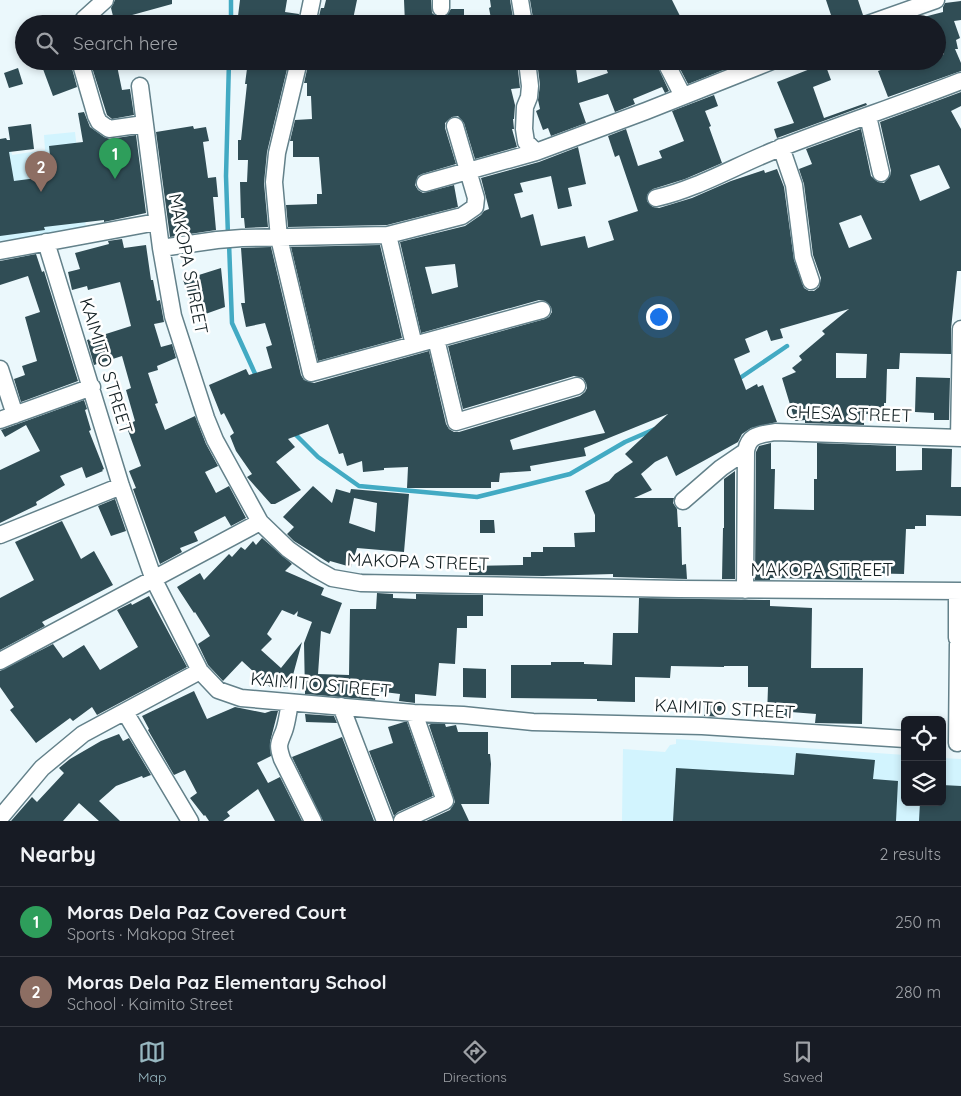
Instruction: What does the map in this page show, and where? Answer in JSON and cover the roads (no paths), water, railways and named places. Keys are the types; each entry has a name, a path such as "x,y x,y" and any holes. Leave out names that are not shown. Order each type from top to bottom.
{"street":[{"path":"88,15 105,0"},
{"path":"309,15 312,0"},
{"path":"520,0 522,15"},
{"path":"894,15 936,0"},
{"path":"83,70 99,122 109,129 144,124"},
{"path":"297,70 278,153 274,182 279,238 311,372 542,310"},
{"path":"528,70 530,86 529,97 525,106 524,129 526,142 536,152"},
{"path":"670,70 683,96"},
{"path":"425,184 536,152 749,70"},
{"path":"656,198 673,194 728,172 781,147 961,81"},
{"name":"MAKOPA STREET","path":"140,86 157,222 174,316 206,418 215,440 260,522 288,548 316,569 332,578 346,582 745,590 959,591"},
{"path":"868,116 881,173"},
{"path":"161,248 242,238 388,235 462,216 475,207 476,198 470,172 455,126"},
{"path":"781,147 794,185 803,257 811,281"},
{"path":"0,252 157,222"},
{"path":"388,235 414,344"},
{"name":"KAIMITO STREET","path":"46,242 121,486 154,580 200,671 218,690 241,698 290,703 463,715 533,722 702,726 901,739"},
{"path":"960,438 961,329"},
{"path":"436,338 456,422 577,386"},
{"path":"0,369 7,418 92,387"},
{"name":"CHESA STREET","path":"683,501 722,468 746,451 748,442 752,438 774,432 960,438"},
{"path":"745,590 746,451"},
{"path":"0,536 121,486"},
{"path":"0,661 260,522"},
{"path":"953,742 959,591"},
{"path":"0,818 42,768 83,734 200,671"},
{"path":"290,703 284,731 279,740 279,750 313,821"},
{"path":"341,706 385,821"},
{"path":"125,712 190,821"},
{"path":"402,821 445,801 414,712"}],"waterway":[{"path":"231,0 231,15"},
{"path":"228,236 226,176 229,70"},
{"path":"229,243 232,323 257,378"},
{"path":"737,380 787,346"},
{"path":"294,433 318,457 359,486 477,497 570,474 625,442 655,429"}],"place":[{"name":"Moras Dela Paz Covered Court","path":"115,179"},
{"name":"Moras Dela Paz Elementary School","path":"41,192"}]}
